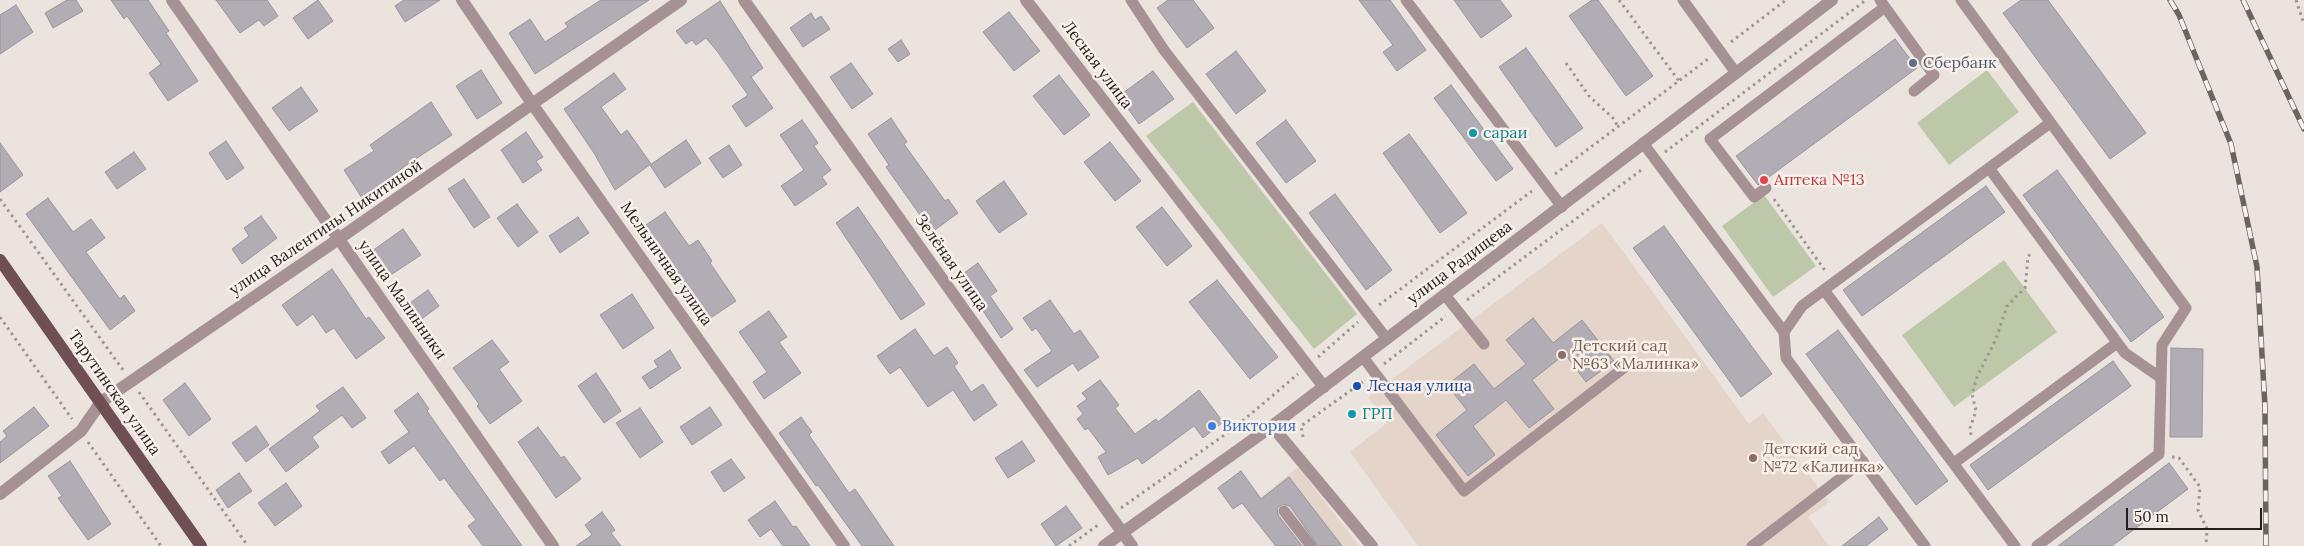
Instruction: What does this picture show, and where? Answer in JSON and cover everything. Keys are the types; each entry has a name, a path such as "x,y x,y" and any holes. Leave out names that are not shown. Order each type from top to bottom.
{"main road":[{"name":"Тарутинская улица","path":"0,260 201,546"}],"street":[{"name":"улица Малинники","path":"172,0 340,238 553,546"},
{"name":"Мельничная улица","path":"462,0 533,105 844,546"},
{"name":"улица Валентины Никитиной","path":"0,494 81,431 101,402 533,105 681,0"},
{"name":"Зелёная улица","path":"744,0 1132,546"},
{"name":"Лесная улица","path":"1026,0 1324,387"},
{"name":"улица Радищева","path":"1104,546 1272,426 1363,358 1832,0"},
{"path":"1272,426 1372,546"}],"lane":[{"path":"1131,0 1164,50 1387,339"},
{"path":"1406,0 1562,207"},
{"path":"1683,0 1736,72"},
{"path":"1961,0 2186,308 2162,345 2159,454 2038,546"},
{"path":"1766,188 1754,197 1710,139 1882,3 1934,75 1914,91"},
{"path":"1784,332 1802,306 2050,123"},
{"path":"1643,143 1784,332 1786,358 1925,546"},
{"path":"1989,168 2125,353 2161,378"},
{"path":"1824,290 2016,546"},
{"path":"1446,295 1484,344"},
{"path":"1954,463 2117,343"},
{"path":"1363,358 1464,492 1625,367"},
{"path":"1752,546 1863,461"},
{"path":"1284,511 1311,546"}],"path":[{"path":"1619,0 1679,81"},
{"path":"1069,546 1232,429 1368,313 1619,128 1786,0"},
{"path":"1307,442 1301,435 1301,426 1866,0"},
{"path":"2296,0 2304,24"},
{"path":"1566,63 1589,96 1613,118 1619,128"},
{"path":"1687,110 1710,139"},
{"path":"1766,188 1834,282"},
{"path":"1971,450 1970,428 1976,411 1972,394 1977,377 1996,339 2007,306 2025,288 2028,257 2040,237"},
{"path":"0,317 160,546"},
{"path":"2159,454 2179,458 2200,487 2198,510 2207,529 2206,546"}],"shaded area":[{"name":"Детский сад №63 «Малинка»","path":"1602,223 1749,424 1763,413 1829,502 1808,517 1829,546 1418,546 1350,452 1387,423 1368,397"},
{"path":"1298,467 1359,546 1274,546 1246,509"}],"green space":[{"path":"1987,70 2019,112 1949,165 1917,123"},
{"path":"1193,102 1357,314 1314,349 1146,136"},
{"path":"1764,195 1816,266 1773,297 1722,226"},
{"path":"2004,260 2057,332 1954,407 1902,335"}],"building":[{"path":"67,0 76,0 83,11 53,28 45,13"},
{"path":"111,0 148,0 169,31 166,33 198,81 168,101 149,73 161,64 127,16 124,19"},
{"path":"216,0 267,0 278,16 264,26 259,20 240,33"},
{"path":"318,0 333,21 308,39 293,18"},
{"path":"404,0 440,0 405,22 395,6"},
{"path":"601,0 649,0 535,74 509,33 530,19 545,42 568,27 565,23"},
{"path":"1168,0 1193,0 1214,28 1187,48 1157,8"},
{"path":"1359,0 1390,0 1426,50 1397,71 1383,52 1393,45"},
{"path":"1454,0 1500,0 1512,16 1481,38"},
{"path":"1592,0 1598,0 1653,76 1626,96 1569,16"},
{"path":"2021,0 2048,0 2146,133 2110,159 2003,13"},
{"path":"720,1 763,68 751,77 773,108 746,127 732,106 748,95 717,51 706,38 696,45 692,40 686,44 676,31"},
{"path":"16,5 33,32 0,54 0,15"},
{"path":"1009,12 1040,51 1014,71 983,32"},
{"path":"811,13 815,20 821,16 830,29 803,47 790,28"},
{"path":"1895,39 1917,68 1758,185 1736,156"},
{"path":"901,40 910,54 898,62 888,49"},
{"path":"1526,48 1583,128 1556,147 1499,67"},
{"path":"1236,51 1266,91 1236,114 1206,74"},
{"path":"851,63 873,94 852,109 830,77"},
{"path":"481,70 502,103 477,119 456,86"},
{"path":"1153,71 1174,99 1139,124 1119,96"},
{"path":"614,73 626,89 601,107 621,135 627,130 651,164 615,190 594,153 564,109"},
{"path":"1059,75 1090,115 1064,135 1033,96"},
{"name":"сараи","path":"1451,85 1513,169 1496,181 1434,98"},
{"path":"301,87 318,111 289,131 272,108"},
{"path":"431,102 452,135 362,198 344,170 374,151 370,145"},
{"path":"891,118 907,142 904,144 945,201 948,199 958,213 932,232 886,167 889,165 868,134"},
{"path":"802,120 818,143 814,146 831,170 822,177 827,184 795,206 781,186 804,170 780,135"},
{"path":"1286,120 1316,161 1286,183 1256,143"},
{"path":"526,132 543,157 536,161 542,170 523,183 501,150"},
{"path":"1409,134 1467,213 1440,233 1383,153"},
{"path":"686,140 701,163 665,188 650,165"},
{"path":"226,141 244,168 227,180 209,153"},
{"path":"1110,142 1141,181 1115,201 1084,162"},
{"path":"0,143 23,175 0,192"},
{"path":"729,145 742,165 723,178 709,158"},
{"path":"134,152 146,169 117,189 105,172"},
{"path":"2057,170 2164,317 2131,342 2023,195"},
{"path":"464,179 490,217 474,228 448,189"},
{"path":"1004,181 1027,214 999,233 976,201"},
{"path":"1986,186 2005,212 1862,316 1843,290"},
{"path":"1335,194 1392,270 1366,290 1309,213"},
{"path":"48,198 73,232 91,219 105,238 86,252 120,299 124,295 135,311 110,330 26,214"},
{"path":"517,204 538,232 518,247 497,218"},
{"path":"858,207 925,304 901,320 836,223"},
{"path":"1162,207 1192,246 1167,266 1136,227"},
{"path":"665,212 689,246 698,240 712,261 710,263 736,301 706,321 643,227"},
{"path":"261,216 277,238 242,264 232,249 249,236 244,228"},
{"path":"578,217 589,233 560,253 549,236"},
{"path":"1664,226 1772,374 1741,397 1633,248"},
{"path":"403,229 421,255 389,276 372,251"},
{"path":"978,263 997,291 990,296 1013,329 1001,338 960,276"},
{"path":"332,269 366,319 369,317 385,338 356,359 334,328 326,333 313,314 297,326 282,305"},
{"path":"1217,280 1278,357 1250,379 1189,302"},
{"path":"428,290 439,306 419,321 407,305"},
{"path":"632,294 654,328 623,349 600,315"},
{"path":"1050,300 1074,334 1080,330 1099,357 1078,371 1073,363 1037,387 1024,370 1052,351 1036,328 1032,331 1023,318"},
{"path":"769,311 787,337 779,342 801,373 764,399 753,382 767,372 739,332"},
{"path":"1533,318 1553,343 1582,320 1614,361 1586,382 1565,354 1532,380 1554,409 1529,428 1506,400 1473,426 1495,455 1468,476 1436,435 1467,410 1447,385 1474,364 1494,389 1526,364 1506,340"},
{"path":"915,329 934,356 947,347 958,363 954,366 971,392 983,384 997,405 974,421 953,390 928,407 900,367 890,374 877,356"},
{"path":"1838,330 1948,481 1916,505 1806,354"},
{"path":"492,340 509,362 499,369 522,401 490,424 477,406 479,404 453,368"},
{"path":"2171,348 2203,349 2202,437 2170,437"},
{"path":"670,350 681,368 650,389 642,377 658,367 654,361"},
{"path":"2113,361 2131,386 1988,490 1970,465"},
{"path":"596,373 621,411 604,423 578,386"},
{"path":"1100,380 1119,405 1115,408 1135,434 1156,419 1158,422 1199,390 1223,422 1203,438 1194,426 1142,464 1138,458 1108,475 1098,457 1106,452 1088,428 1085,430 1077,419 1083,414 1077,406 1087,399 1082,393"},
{"path":"185,383 211,419 189,436 163,400"},
{"path":"343,387 366,418 352,428 342,415 312,437 319,447 286,472 269,449 320,411 316,406"},
{"path":"418,393 429,409 427,411 522,546 483,546 468,526 476,520 444,478 440,481 414,446 389,464 381,452 409,432 394,411"},
{"path":"34,407 49,426 0,463 0,442 7,436 3,431"},
{"path":"710,407 722,425 692,445 680,427"},
{"path":"640,408 663,442 640,458 616,423"},
{"path":"801,417 812,432 809,435 849,493 855,489 894,546 862,546 818,485 816,486 779,433"},
{"path":"256,426 269,445 246,462 232,443"},
{"path":"538,427 561,458 564,456 581,479 556,498 518,442"},
{"path":"1022,441 1035,461 1008,478 995,458"},
{"path":"731,459 745,478 724,492 711,472"},
{"path":"70,461 111,524 88,540 58,498 62,496 48,476"},
{"path":"2169,463 2188,489 2112,546 2058,546"},
{"path":"1241,471 1261,499 1289,477 1342,546 1318,546 1290,506 1283,504 1277,508 1278,515 1302,546 1276,546 1242,503 1233,509 1218,488"},
{"path":"239,473 252,491 228,508 216,490"},
{"path":"286,483 302,506 275,526 258,503"},
{"path":"775,501 793,527 796,526 810,546 783,546 771,529 760,537 748,520"},
{"path":"1066,506 1082,528 1056,546 1041,524"},
{"path":"602,512 615,530 611,533 621,546 576,546 592,535 585,525"},
{"path":"1879,517 1888,529 1866,546 1842,546"}],"railway":[{"path":"2170,0 2179,15 2231,144 2257,267 2265,407 2266,546"},
{"path":"2243,0 2304,129"}],"place":[{"name":"Сбербанк","path":"1913,63"},
{"name":"сараи","path":"1473,133"},
{"name":"Аптека №13","path":"1764,180"},
{"name":"Детский сад №63 «Малинка»","path":"1562,355"},
{"name":"Лесная улица","path":"1357,386"},
{"name":"ГРП","path":"1352,414"},
{"name":"Виктория","path":"1212,426"},
{"name":"Детский сад №72 «Калинка»","path":"1753,458"}]}
